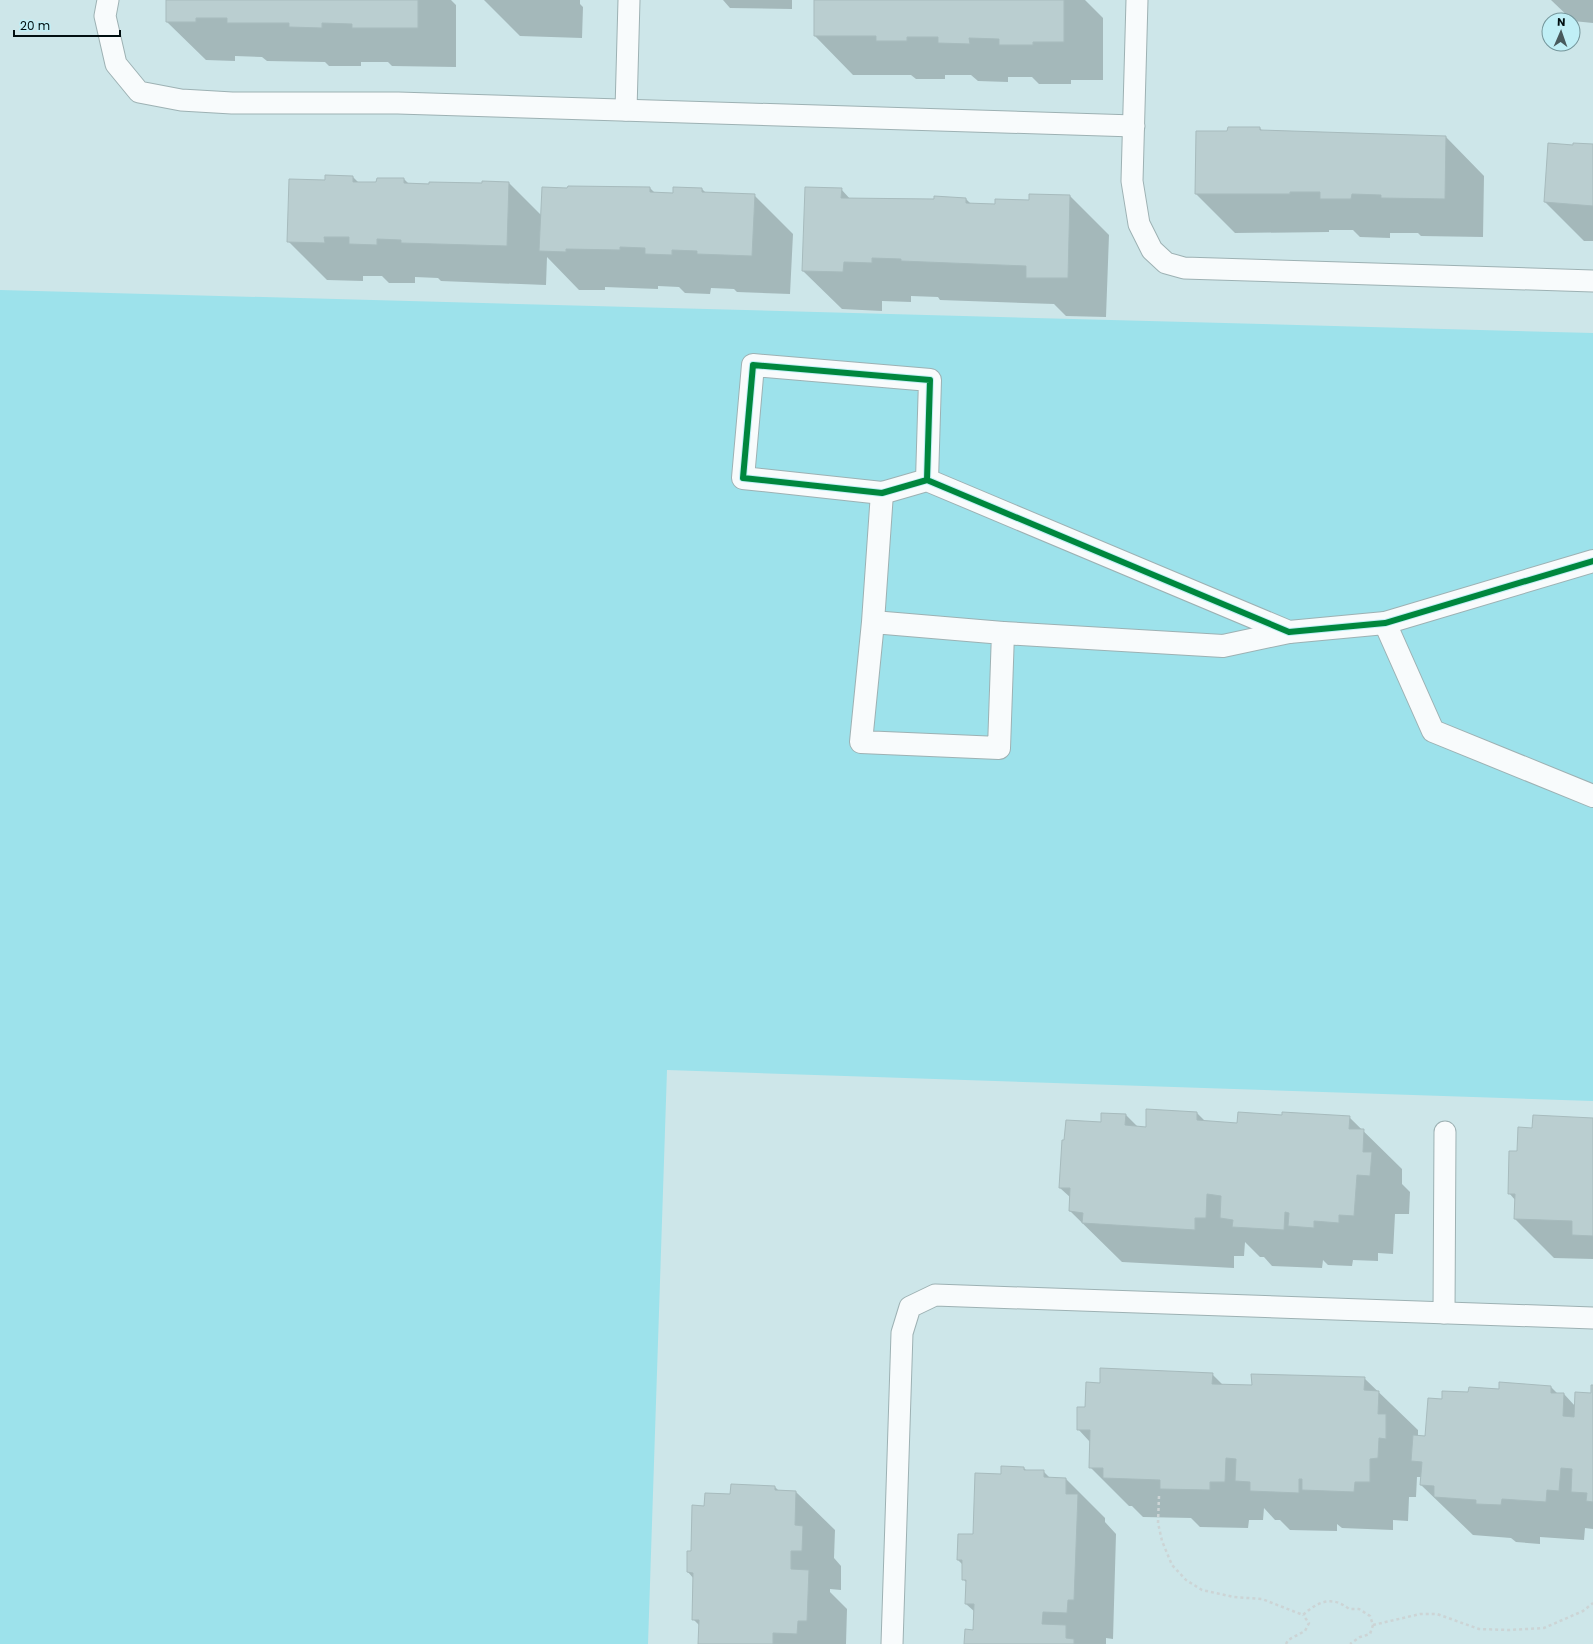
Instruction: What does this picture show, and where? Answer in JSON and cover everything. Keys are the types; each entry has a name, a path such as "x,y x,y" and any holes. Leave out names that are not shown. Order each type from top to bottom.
{"street":[{"path":"927,480 930,380 753,365 743,478 882,493 927,480 1289,632"},
{"path":"882,493 873,622 861,742 999,748 1003,633"},
{"path":"873,622 1003,633 1223,646 1289,632 1385,622 1593,561"},
{"path":"1385,622 1433,731 1593,796"}],"lane":[{"path":"108,0 105,16 116,64 139,92 181,100 232,103 398,103 1134,126"},
{"path":"626,110 629,0"},
{"path":"1137,0 1132,182 1139,224 1152,250 1166,263 1184,268 1593,281"},
{"path":"1444,1312 1445,1132"},
{"path":"892,1644 902,1333 910,1308 935,1295 1593,1318"}],"path":[{"path":"1159,1496 1158,1523 1162,1541 1172,1565 1186,1580 1202,1590 1234,1598 1262,1599 1302,1615 1309,1623 1305,1631 1288,1640 1286,1644"},
{"path":"1302,1615 1313,1606 1329,1601 1341,1603 1349,1609 1359,1609 1370,1616 1373,1625 1370,1634 1360,1637 1350,1644"},
{"path":"1373,1625 1420,1614 1437,1614 1479,1629 1508,1630 1544,1628 1583,1611 1593,1603"}],"shaded area":[{"path":"0,290 1593,333 1593,1101 667,1070 648,1644 0,1644"}],"building":[{"path":"166,0 418,0 418,28 352,28 352,24 322,23 322,28 289,27 289,23 227,23 227,18 196,18 196,22 166,22"},
{"path":"814,0 1064,0 1064,42 1033,42 1033,45 999,45 999,39 969,38 970,44 938,43 938,37 907,37 907,41 876,41 876,36 814,36"},
{"path":"1228,127 1260,127 1260,130 1446,136 1445,199 1381,198 1381,195 1352,194 1351,199 1320,199 1320,192 1290,192 1290,194 1195,194 1196,131 1227,131"},
{"path":"1548,143 1573,145 1573,143 1593,144 1593,206 1544,202"},
{"path":"325,175 353,176 353,182 376,182 377,178 404,178 404,183 429,184 429,182 509,182 507,246 401,243 401,240 377,239 377,245 349,244 349,237 324,237 325,243 287,242 289,179 325,180"},
{"path":"568,186 650,187 650,192 673,193 673,187 702,188 702,192 755,194 752,256 697,254 697,251 672,250 672,255 645,254 645,248 620,247 620,250 566,249 566,252 539,251 542,187 567,188"},
{"path":"805,187 842,188 841,198 934,199 934,196 966,198 966,203 995,204 995,199 1029,200 1029,194 1070,195 1068,278 1026,278 1026,266 901,261 901,259 872,258 872,263 844,262 843,272 802,271"},
{"path":"1146,1109 1197,1112 1197,1120 1237,1123 1238,1112 1282,1115 1282,1112 1350,1116 1349,1129 1364,1129 1363,1152 1372,1152 1370,1176 1357,1175 1354,1216 1339,1215 1339,1223 1314,1221 1314,1228 1288,1226 1289,1213 1285,1212 1284,1230 1232,1227 1233,1220 1220,1218 1221,1196 1207,1194 1206,1218 1195,1218 1195,1230 1082,1223 1083,1213 1069,1211 1070,1188 1059,1188 1062,1140 1064,1140 1066,1120 1101,1122 1101,1113 1126,1114 1125,1125 1146,1127"},
{"path":"1533,1115 1593,1118 1593,1236 1572,1235 1572,1221 1514,1219 1515,1194 1508,1194 1509,1151 1517,1151 1518,1127 1532,1128"},
{"path":"1100,1368 1213,1373 1212,1384 1252,1385 1251,1374 1365,1377 1364,1390 1379,1391 1378,1414 1386,1414 1386,1439 1379,1438 1378,1458 1370,1459 1370,1482 1355,1482 1354,1492 1302,1490 1302,1479 1299,1479 1299,1493 1250,1491 1250,1482 1235,1481 1236,1459 1226,1458 1225,1482 1210,1482 1210,1490 1160,1489 1160,1480 1103,1478 1103,1468 1089,1468 1090,1430 1077,1430 1077,1407 1085,1407 1086,1382 1100,1383"},
{"path":"1499,1382 1551,1386 1551,1393 1564,1393 1563,1416 1574,1417 1575,1392 1591,1393 1591,1385 1593,1385 1593,1502 1586,1501 1587,1493 1571,1492 1572,1469 1561,1468 1559,1491 1547,1490 1546,1502 1502,1499 1501,1505 1476,1504 1476,1500 1434,1497 1434,1486 1420,1485 1422,1462 1411,1461 1413,1435 1425,1436 1428,1398 1442,1399 1442,1391 1468,1392 1469,1387 1499,1389"},
{"path":"1001,1466 1024,1467 1024,1470 1044,1470 1044,1477 1066,1478 1066,1494 1078,1494 1074,1600 1068,1600 1067,1613 1043,1612 1042,1624 1066,1625 1066,1638 1074,1639 1074,1644 964,1644 965,1629 973,1630 974,1604 965,1604 966,1580 962,1580 962,1560 957,1560 958,1534 973,1534 975,1473 1001,1474"},
{"path":"731,1484 775,1486 775,1490 796,1491 795,1525 803,1526 802,1551 791,1551 791,1569 809,1570 807,1621 798,1621 797,1634 773,1633 773,1644 698,1644 699,1620 692,1620 693,1573 687,1572 687,1551 691,1551 692,1505 704,1506 705,1493 730,1494"}],"cycle path":[{"path":"927,480 930,380 753,365 743,478 882,493 927,480 1289,632 1385,623 1593,561"}]}
